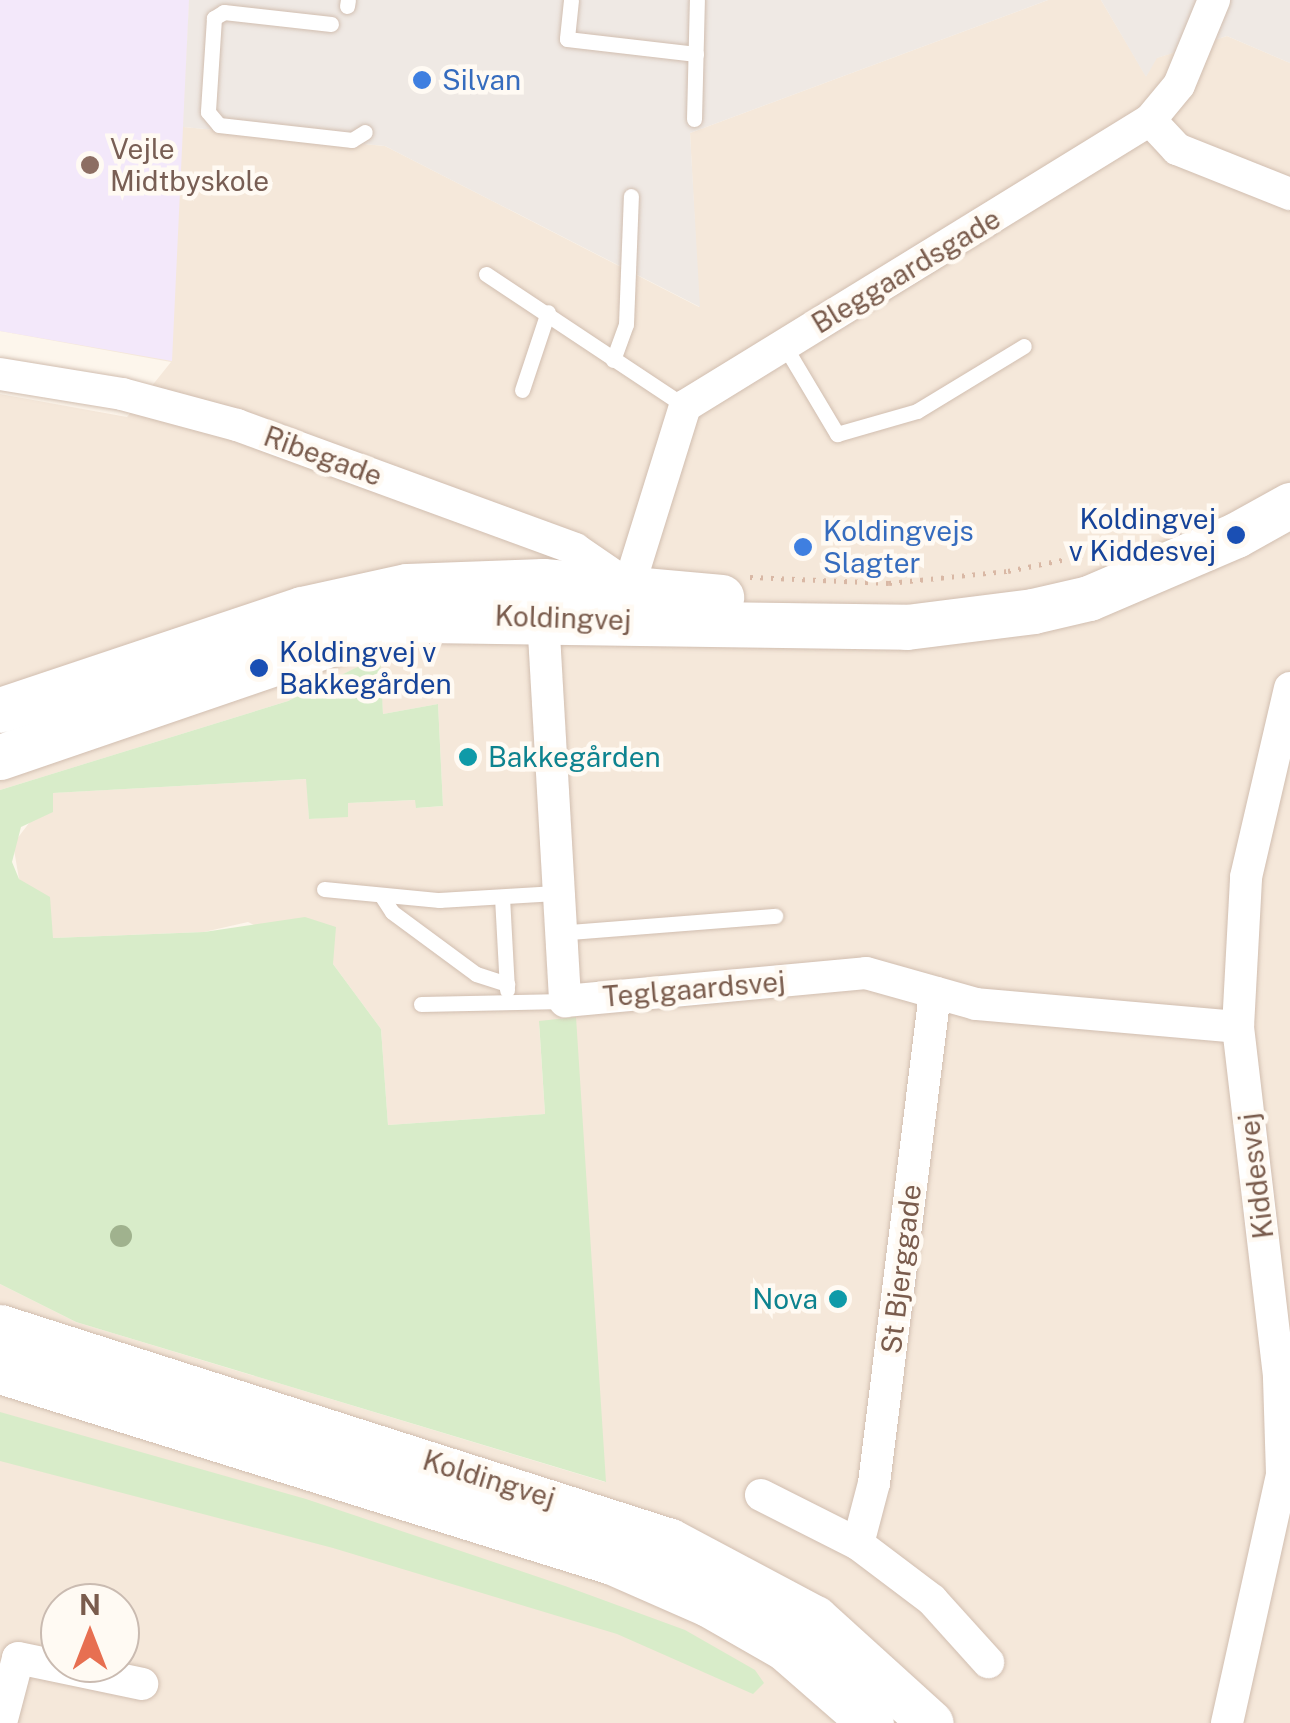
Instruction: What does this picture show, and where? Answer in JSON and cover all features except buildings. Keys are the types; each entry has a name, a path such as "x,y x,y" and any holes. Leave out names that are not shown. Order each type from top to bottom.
{"main road":[{"name":"Koldingvej","path":"0,710 355,596 407,586 924,626 1052,607 1236,535 1290,505"},
{"name":"Koldingvej","path":"0,756 374,630 542,599 629,586 892,607 966,602 1140,574"},
{"name":"Koldingvej","path":"0,1328 670,1541 815,1618 930,1723"},
{"name":"Koldingvej","path":"0,1371 612,1562 708,1604 785,1648 871,1723"}],"street":[{"path":"1214,0 1179,85 1150,120 1177,149 1290,194"},
{"name":"Bleggaardsgade","path":"685,406 1150,120"},
{"name":"Ribegade","path":"0,374 122,394 237,425 576,548 629,586"},
{"path":"629,586 685,406"},
{"name":"Teglgaardsvej","path":"542,599 558,933 565,1002 866,974 976,1004 1238,1027"},
{"name":"Kiddesvej","path":"1228,1723 1275,1584 1284,1435 1238,1027 1246,877 1279,761 1290,688"},
{"name":"St Bjerggade","path":"858,1544 874,1483 935,992"},
{"path":"761,1495 858,1544 932,1600 988,1662"},
{"path":"1,1723 18,1658 142,1684"}],"lane":[{"path":"571,0 567,40 696,54"},
{"path":"694,119 697,0"},
{"path":"332,24 224,12 214,18 208,112 219,125 352,140 366,132"},
{"path":"613,360 626,324 631,196"},
{"path":"486,274 685,406"},
{"path":"522,390 548,312"},
{"path":"784,345 837,434 917,411 1024,346"},
{"path":"324,889 439,900 556,893"},
{"path":"381,894 392,912 507,992"},
{"path":"502,896 507,992"},
{"path":"558,933 775,916"},
{"path":"421,1004 507,992 565,1002"}],"shaded area":[{"path":"0,0 189,0 184,127 385,146 699,307 690,133 1048,0 1101,0 1146,76 1156,58 1227,36 1290,63 1290,1723 0,1723 0,1284 76,1322 605,1482 539,1022 545,1114 388,1125 381,1029 333,964 248,922 204,932 52,938 33,891 19,879 13,844 52,793 307,779 309,819 348,816 347,803 416,800 417,808 443,806 438,704 383,714 379,657 288,701 0,790 0,394 127,417 171,362 0,331"},
{"name":"Vejle Midtbyskole","path":"0,0 189,0 172,361 0,331"},
{"path":"189,0 1048,0 690,133 700,307 385,146 183,127"},
{"path":"1101,0 1290,0 1290,63 1227,36 1157,58 1146,77"}],"green space":[{"path":"380,656 383,714 438,704 443,806 416,808 415,800 348,803 348,817 309,819 306,779 53,793 53,812 21,827 12,862 19,879 50,897 53,938 204,932 305,917 336,927 333,964 381,1029 388,1125 545,1114 539,1021 576,1017 606,1482 76,1322 0,1284 0,790 288,701"},
{"path":"0,1412 306,1499 565,1586 685,1630 755,1670 764,1683 753,1694 617,1634 333,1548 0,1461"}],"place":[{"name":"Silvan","path":"422,80"},
{"name":"Vejle Midtbyskole","path":"90,165"},
{"name":"Koldingvej v Kiddesvej","path":"1236,535"},
{"name":"Koldingvejs Slagter","path":"803,547"},
{"name":"Koldingvej v Bakkegården","path":"259,668"},
{"name":"Bakkegården","path":"468,757"},
{"name":"Nova","path":"838,1299"}]}
